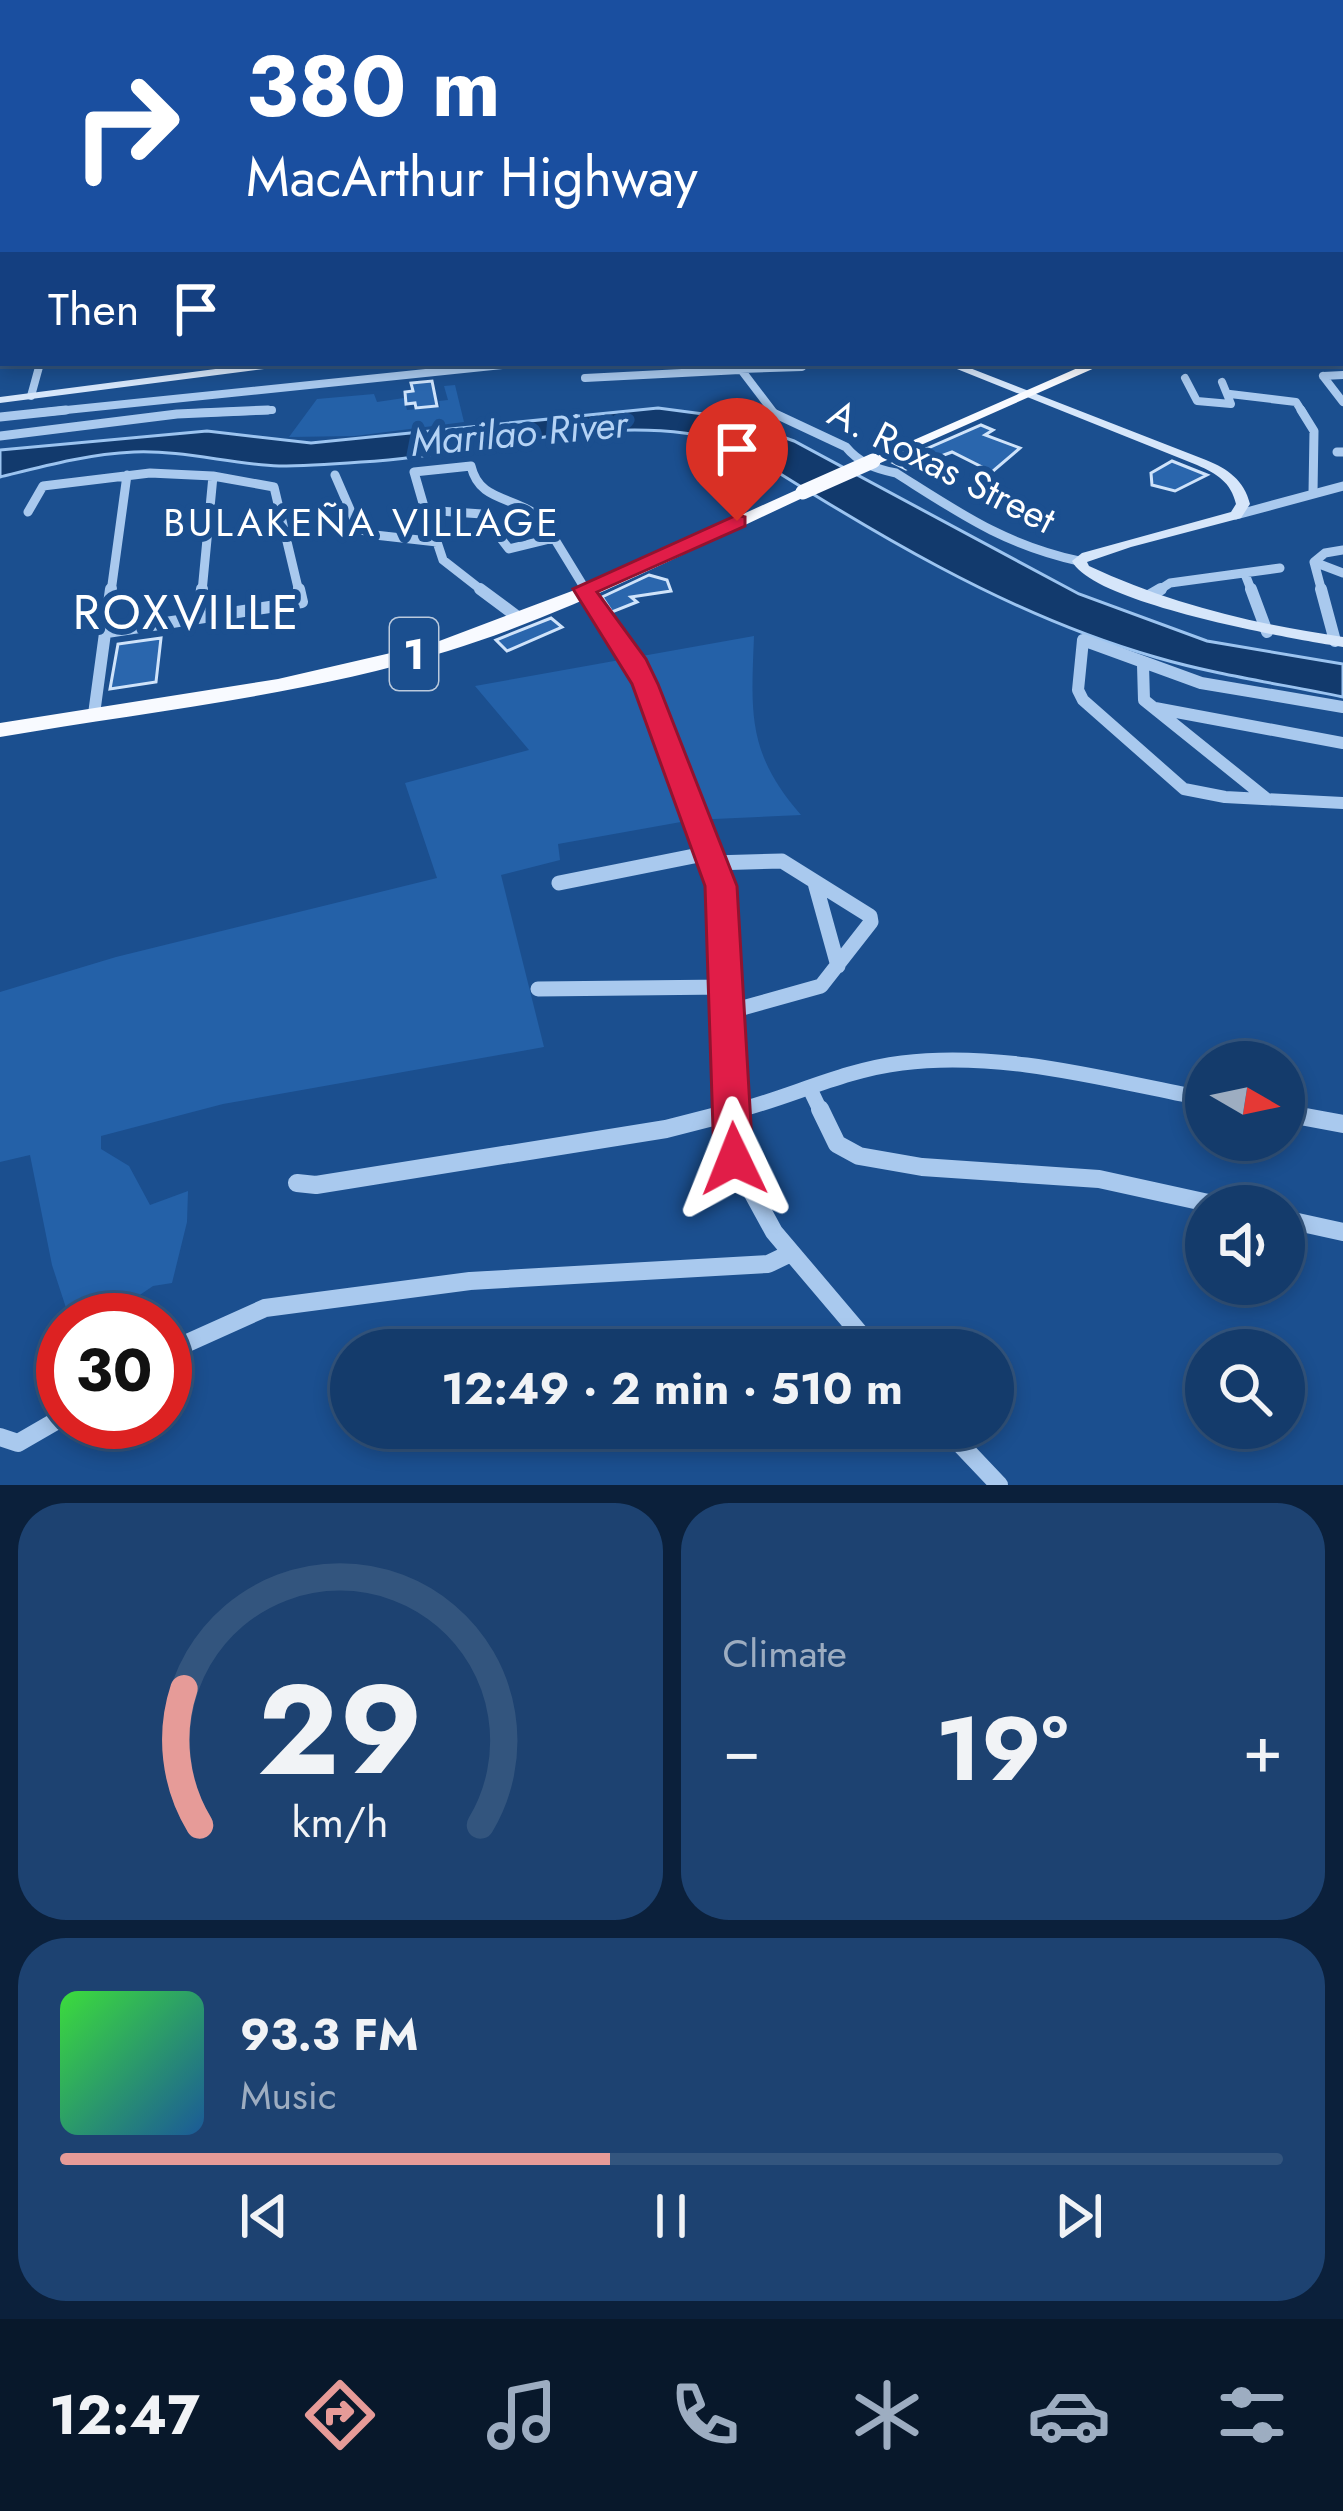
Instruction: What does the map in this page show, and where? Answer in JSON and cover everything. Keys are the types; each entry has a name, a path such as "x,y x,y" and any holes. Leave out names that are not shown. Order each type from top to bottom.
{"highway":[{"name":"1","path":"1025,393 1075,366"},
{"name":"1","path":"0,730 382,663 519,618 1092,366"}],"main road":[{"path":"0,400 267,366"},
{"path":"954,366 1218,470 1242,496 1236,515 1157,539 1090,552 1079,561 1100,578 1267,632 1339,642"}],"street":[{"path":"0,417 460,366"},
{"path":"32,396 39,367"},
{"name":"A. Roxas Street","path":"739,368 766,410 846,447 855,458 896,473 995,535 1026,549 1079,561"},
{"path":"585,378 802,368"},
{"path":"1343,375 1323,376 1339,390 1343,402"},
{"path":"176,413 198,376"},
{"path":"1185,378 1200,402 1232,404 1222,382"},
{"path":"69,408 76,391"},
{"path":"1230,394 1296,402 1314,431 1313,493"},
{"path":"0,436 176,413 272,410"},
{"path":"555,538 509,549 482,514 425,510 414,472 471,466 475,483 484,491 529,508 555,538 600,619 634,659 721,886 734,1159 754,1200 791,1253 856,1329"},
{"path":"94,714 127,475"},
{"path":"28,512 43,486 127,475 213,476 274,488 302,602 107,632"},
{"path":"335,475 358,529 437,542 443,560 519,618"},
{"path":"199,617 213,476"},
{"path":"1236,515 1343,486"},
{"path":"1315,562 1325,553 1343,550"},
{"path":"1315,562 1343,574"},
{"path":"1315,562 1339,642"},
{"path":"1149,596 1170,583 1280,568"},
{"path":"1245,574 1267,632"},
{"path":"1343,707 1202,683 1083,640 1078,690 1090,711 1184,789 1267,800 1343,803"},
{"path":"1143,665 1140,697 1267,800"},
{"path":"1154,708 1343,743"},
{"path":"559,883 711,858 776,860 871,922 821,986 728,1012"},
{"path":"814,881 838,966"},
{"path":"538,989 726,987"},
{"path":"297,1183 316,1184 602,1139 733,1111 854,1072 952,1060 1081,1075 1185,1095"},
{"path":"810,1089 837,1144 859,1156 922,1167 1100,1179 1185,1198"},
{"path":"1305,1117 1343,1124"},
{"path":"1305,1224 1343,1232"},
{"path":"192,1341 265,1308 470,1281 768,1264 791,1253"},
{"path":"0,1437 18,1443 36,1433"},
{"path":"965,1449 999,1485"}],"shaded area":[{"path":"455,385 464,422 355,436 289,437 317,399 374,394 377,402 404,398 407,410 440,407 439,401 448,400 444,386"},
{"path":"754,636 756,732 770,772 801,815 692,820 558,844 560,860 501,875 544,1047 223,1104 101,1136 101,1149 129,1166 150,1205 188,1191 187,1222 172,1283 143,1293 61,1293 30,1155 0,1162 0,992 116,957 437,878 405,783 529,750 475,686"}],"water":[{"name":"Marilao River","path":"658,408 726,417 794,441 1079,594 1207,641 1343,664 1343,697 1178,663 1043,617 883,536 731,443 687,433 594,432 406,458 299,466 134,452 0,477 0,450 207,431 311,443"}],"building":[{"path":"432,381 437,406 406,404 405,392 413,391 411,383"},
{"path":"981,425 993,430 985,435 1020,448 992,472 952,452 906,469 894,463"},
{"path":"1172,461 1207,475 1175,491 1152,485 1151,473"},
{"path":"649,575 667,580 671,591 631,597 637,602 612,612 602,597"},
{"path":"551,618 562,627 507,651 496,640"},
{"path":"161,638 156,682 110,689 118,644"}],"district":[{"name":"BULAKEÑA VILLAGE","path":"362,522"},
{"name":"ROXVILLE","path":"187,612"}],"route":[{"path":"734,1159 721,886 634,659 600,619 584,589 737,521"}]}
